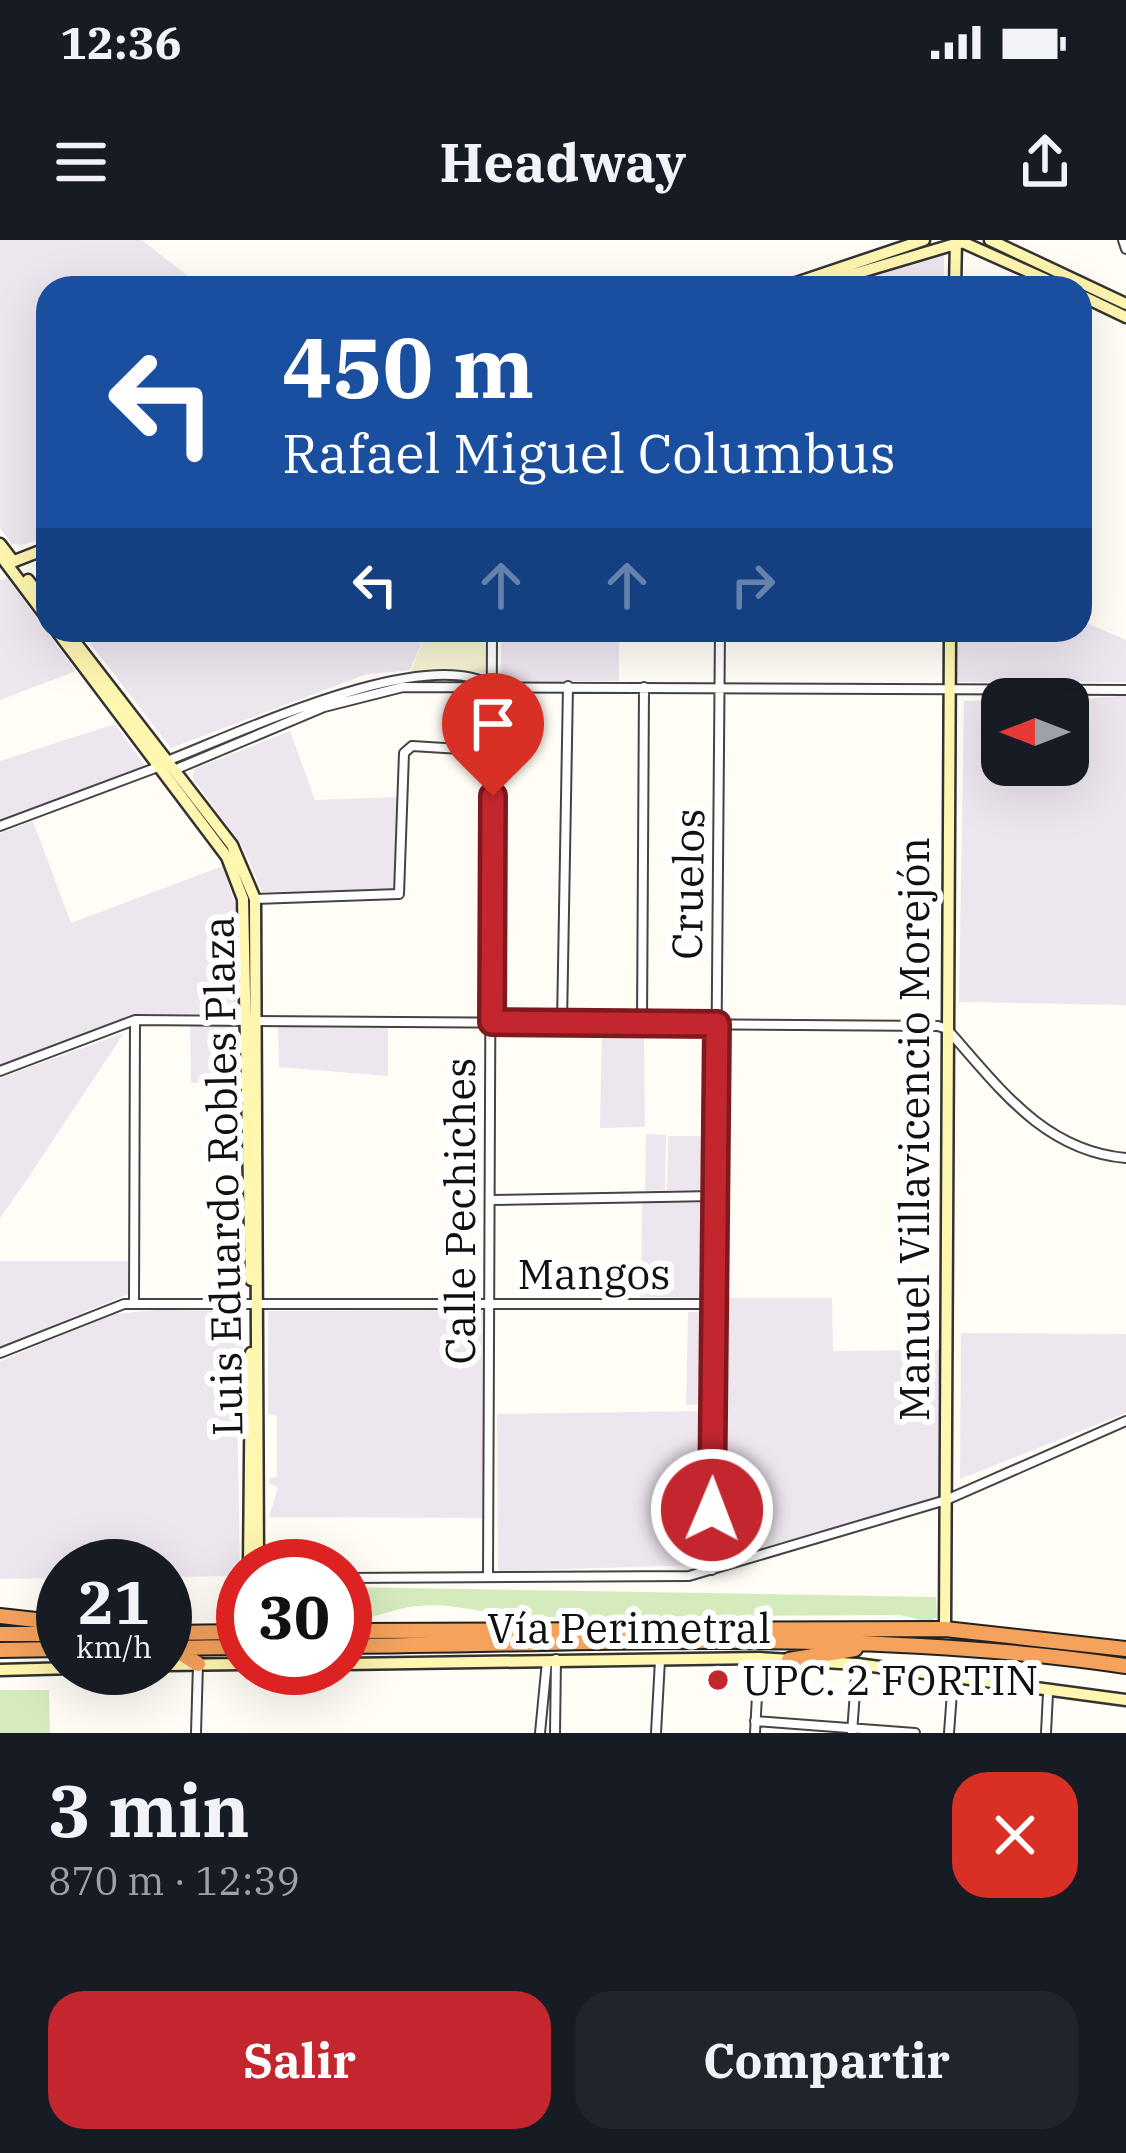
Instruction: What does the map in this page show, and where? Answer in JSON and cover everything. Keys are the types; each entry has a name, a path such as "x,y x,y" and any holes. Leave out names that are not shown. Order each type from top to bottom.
{"highway":[{"path":"0,1616 36,1620"},
{"name":"Vía Perimetral","path":"372,1631 945,1629 1126,1648"},
{"path":"0,1634 36,1634"},
{"name":"Vía Perimetral","path":"372,1646 888,1643 1074,1659 1126,1670"},
{"path":"789,1660 888,1643"},
{"path":"0,1650 36,1649"},
{"path":"192,1661 198,1664"}],"street":[{"path":"817,276 924,240"},
{"path":"990,240 1066,276"},
{"path":"1124,240 1126,249"},
{"path":"844,276 956,241 973,244 1040,276"},
{"path":"955,276 956,241"},
{"path":"1092,288 1126,304"},
{"path":"1092,301 1126,317"},
{"path":"0,544 7,565 36,603"},
{"path":"7,565 36,556"},
{"path":"7,565 36,594"},
{"name":"Luis Eduardo Robles Plaza","path":"66,642 232,845 255,899 254,1539"},
{"name":"Luis Eduardo Robles Plaza","path":"75,642 226,857 246,916 253,1021"},
{"name":"Calle Pechiches","path":"488,1577 492,642"},
{"name":"Cruelos","path":"712,1570 720,642"},
{"name":"Manuel Villavicencio Morejón","path":"945,1629 950,642"},
{"path":"0,826 368,693 492,686 1126,690"},
{"path":"562,1023 568,686"},
{"path":"642,1023 644,687"},
{"path":"255,899 399,894 404,752 412,746 493,751"},
{"path":"0,1071 136,1020 947,1029 1023,1114 1070,1144 1126,1158"},
{"path":"134,1304 136,1020"},
{"path":"490,1200 715,1196"},
{"name":"Mangos","path":"0,1353 88,1314 134,1304 714,1304"},
{"path":"372,1578 689,1576 946,1500 1126,1421"},
{"path":"656,1733 661,1658"},
{"path":"754,1733 759,1658"},
{"name":"Vía Perimetral","path":"372,1663 759,1658 857,1664 1126,1700"},
{"path":"539,1733 552,1659"},
{"path":"552,1659 555,1733"},
{"path":"192,1664 216,1664"},
{"path":"196,1733 198,1664"},
{"path":"852,1729 857,1664"},
{"path":"0,1670 36,1669"},
{"path":"950,1733 953,1679"},
{"path":"1046,1733 1048,1693"},
{"path":"755,1721 915,1733"}],"shaded area":[{"path":"0,240 142,240 188,276 36,276 36,541 12,544 0,528"},
{"path":"944,255 944,276 874,276"},
{"path":"7,578 36,617 36,642 54,642 76,671 0,700 0,580"},
{"path":"1092,625 1126,640 1126,682 981,678 981,682 955,682 955,642 1092,642"},
{"path":"89,642 422,642 410,670 367,674 171,748"},
{"path":"423,642 486,642 486,672 410,673"},
{"path":"501,642 619,642 619,681 501,682"},
{"path":"1126,696 1126,1005 959,1002 964,701 981,701 981,786 1089,786 1089,699"},
{"path":"115,724 146,767 0,819 0,761"},
{"path":"290,731 315,800 398,797 398,884 392,890 262,892 243,847 193,779 194,769"},
{"path":"33,821 71,923 223,866 240,920 241,1005 232,1014 137,1014 0,1065 0,833"},
{"path":"190,1023 234,1024 235,1083 191,1083"},
{"path":"278,1026 388,1027 388,1076 279,1067"},
{"path":"644,1029 645,1127 600,1128 602,1030"},
{"path":"124,1033 28,1178 0,1218 0,1078"},
{"path":"646,1134 666,1135 665,1190 645,1191"},
{"path":"668,1136 713,1136 713,1191 667,1190"},
{"path":"642,1203 713,1203 712,1298 641,1297"},
{"path":"0,1261 131,1261 131,1293 0,1347"},
{"path":"727,1298 832,1298 833,1351 940,1350 939,1496 726,1559 725,1540 734,1535 725,1520"},
{"path":"485,1310 484,1518 269,1517 278,1487 269,1478 277,1477 277,1416 268,1414 268,1311"},
{"path":"243,1311 243,1397 237,1400 239,1539 216,1539 216,1576 192,1577 192,1539 36,1539 36,1578 0,1579 0,1361 114,1314"},
{"path":"688,1312 709,1312 709,1404 686,1405"},
{"path":"961,1333 1126,1334 1126,1413 960,1479"},
{"path":"704,1411 701,1565 498,1571 497,1414"}],"green space":[{"path":"372,1587 936,1597 937,1617 928,1622 900,1615 512,1617 436,1605 372,1616"},
{"path":"0,1690 36,1690 36,1695 49,1695 50,1733 0,1733"}],"place":[{"name":"UPC. 2 FORTIN","path":"718,1680"}],"route":[{"path":"493,796 492,1022 717,1024 712,1510"}]}
